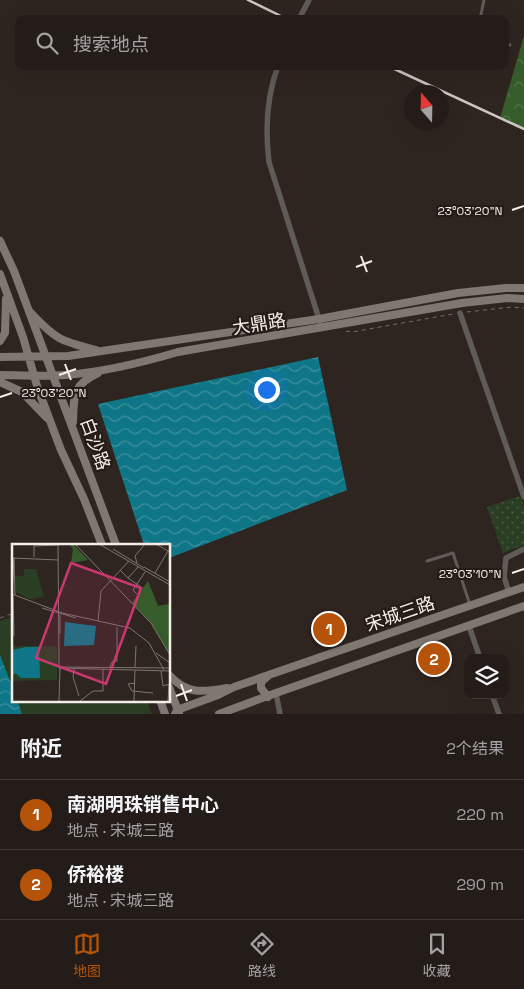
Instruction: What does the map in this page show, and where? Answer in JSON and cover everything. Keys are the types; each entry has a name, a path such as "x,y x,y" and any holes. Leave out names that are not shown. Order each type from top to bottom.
{"main road":[{"name":"白沙路","path":"0,241 14,272 116,544"},
{"name":"白沙路","path":"0,274 50,421 102,544"},
{"name":"大鼎路","path":"0,357 68,356 319,319 458,293 524,288"},
{"path":"0,341 5,333 6,294"},
{"name":"大鼎路","path":"0,375 52,376 107,370 134,365 178,352 462,303 507,298 524,299"},
{"path":"28,310 48,332 66,343 101,351"},
{"path":"72,426 76,390 85,379 107,370"},
{"path":"0,382 22,392 50,421"},
{"name":"宋城三路","path":"177,713 234,687 524,587"},
{"name":"宋城三路","path":"221,714 524,606"},
{"path":"269,675 261,682 261,688 272,695"},
{"path":"170,676 188,689 200,692 234,687"},
{"path":"170,690 177,713"},
{"path":"161,702 165,714"}],"street":[{"path":"302,15 309,0"},
{"path":"277,70 272,83 267,111 266,139 269,162 323,328"},
{"path":"460,313 524,497"},
{"path":"510,592 504,577 506,558 524,549"},
{"path":"469,626 479,654"},
{"path":"272,695 280,714"},
{"path":"493,699 499,714"}],"lane":[{"path":"481,15 484,0"},
{"path":"427,561 453,553 470,606"}],"path":[{"path":"342,331 352,332 460,313 512,307 524,308"},
{"path":"0,618 12,614"}],"green space":[{"path":"524,36 524,129 500,118"},
{"path":"520,496 524,507 524,545 503,553 487,507"},
{"path":"12,617 12,702 148,702 152,714 0,714 0,621"}],"water":[{"path":"318,357 347,490 170,558 170,544 144,544 98,404"},
{"path":"0,655 12,686 12,702 18,702 22,714 0,714"}],"railway":[{"path":"248,0 279,15"},
{"path":"397,70 524,129"}],"place":[{"name":"南湖明珠销售中心","path":"329,629"},
{"name":"侨裕楼","path":"434,659"}]}
